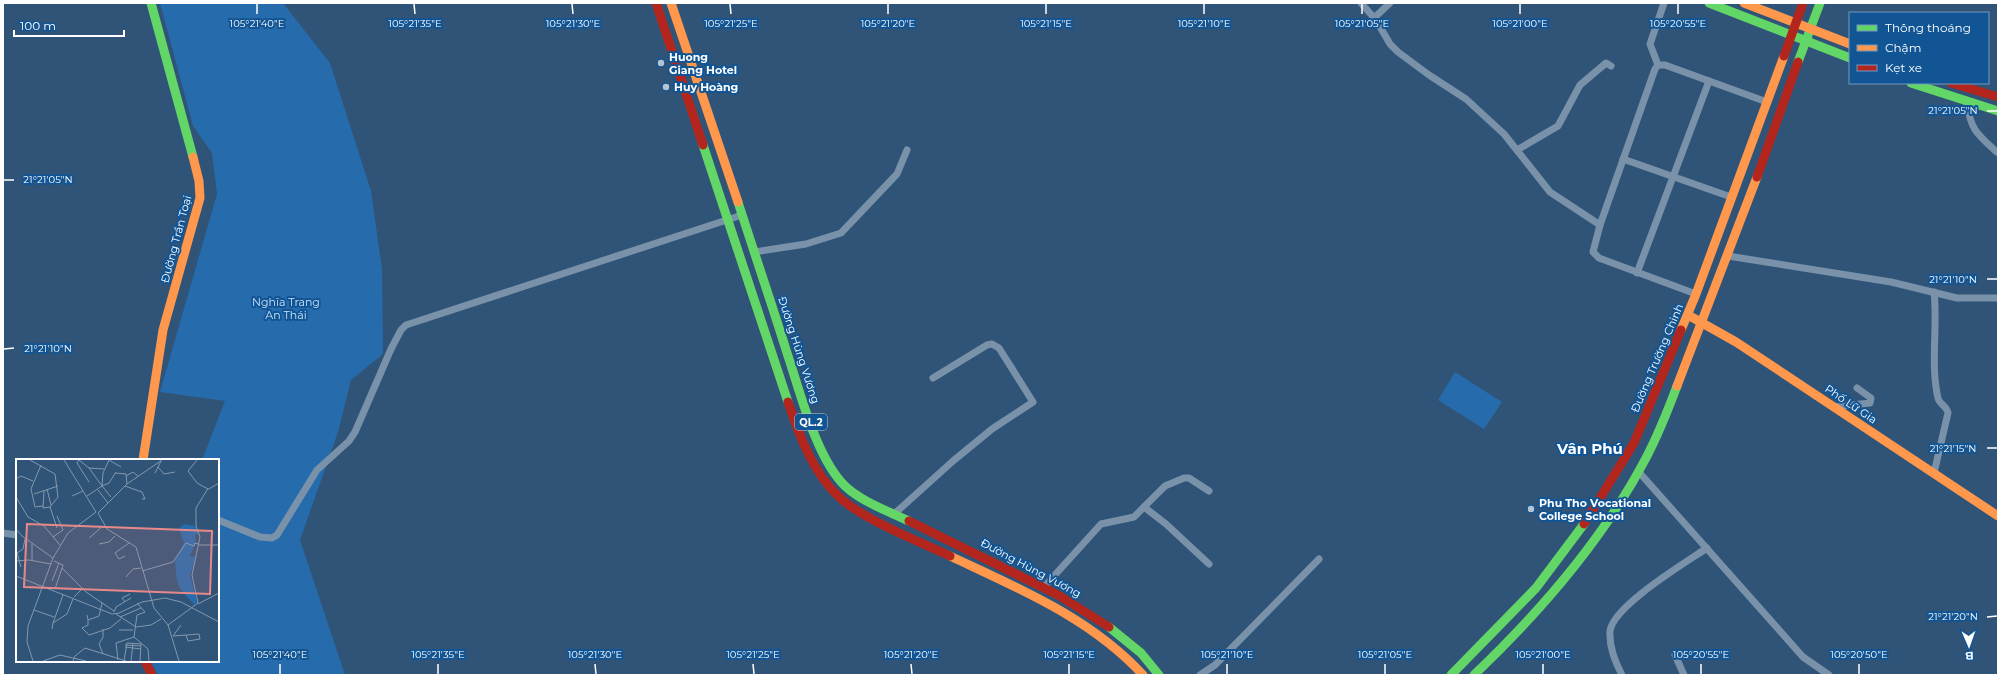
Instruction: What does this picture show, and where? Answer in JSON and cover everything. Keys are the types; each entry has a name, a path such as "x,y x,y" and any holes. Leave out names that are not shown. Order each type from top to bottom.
{"main road":[{"name":"Đường Trần Toại","path":"143,459 163,330 200,198 199,181 151,3"},
{"name":"QL.2","path":"656,3 790,409 810,458 824,480 838,496 864,514 1049,604 1095,632 1132,661 1143,675"},
{"name":"Đường Hùng Vương","path":"671,3 804,405 829,465 845,486 852,491 894,515 1044,587 1102,622 1141,653 1158,675"},
{"path":"1709,3 1849,58"},
{"path":"1744,3 1849,44"},
{"name":"Đường Trường Chinh","path":"1451,675 1536,588 1578,534 1603,496 1634,443 1688,315 1803,3"},
{"path":"1474,675 1546,602 1595,539 1638,471 1650,449 1703,322 1820,3"},
{"path":"1914,84 1998,111"},
{"path":"1955,84 1998,97"},
{"name":"Phố Lữ Gia","path":"1688,315 1703,322 1736,342 1998,516"},
{"path":"1634,443 1650,449"},
{"path":"146,662 152,675"}],"street":[{"path":"1362,3 1374,18 1390,44 1398,52 1429,75 1466,99 1504,134 1550,192 1600,225"},
{"path":"1374,18 1390,3"},
{"path":"1658,65 1650,44 1664,3"},
{"path":"1517,150 1558,126 1580,85 1606,63 1612,66"},
{"path":"1658,65 1664,65 1767,102"},
{"path":"1658,65 1655,69 1593,247 1595,256 1696,294"},
{"path":"1637,273 1709,81"},
{"path":"1967,102 1969,118 1977,134 1998,153"},
{"path":"754,252 806,244 841,233 897,174 907,150"},
{"path":"1624,159 1731,197"},
{"path":"219,520 266,539 277,535 317,470 349,441 355,432 391,349 401,330 406,326 728,220 742,214"},
{"path":"1728,256 1891,282 1957,298 1998,298"},
{"path":"1934,292 1936,307 1935,368 1938,398 1948,413 1934,473"},
{"path":"883,524 953,460 992,429 1033,402 999,348 992,344 987,345 933,378"},
{"path":"1834,407 1870,403 1871,398 1857,388"},
{"path":"1638,471 1803,657 1829,675"},
{"path":"1044,587 1099,524 1134,517 1165,486 1184,478 1189,478 1208,491"},
{"path":"1144,507 1166,524 1210,564"},
{"path":"3,533 16,535"},
{"path":"1622,675 1613,657 1610,641 1610,630 1613,622 1621,611 1635,598 1707,548"},
{"path":"1200,675 1215,665 1319,559"},
{"path":"1675,655 1684,675"}],"green space":[{"name":"Nghĩa Trang An Thái","path":"160,3 283,3 330,63 371,191 382,269 383,354 351,380 338,432 300,540 345,675 158,675 151,662 219,662 219,459 202,459 225,401 160,392 217,194 212,153 193,126"},
{"path":"1455,372 1502,402 1484,429 1438,400"}],"traffic: fast":[{"path":"151,3 193,157"},
{"path":"1709,3 1849,58"},
{"path":"1798,62 1820,3"},
{"path":"1914,84 1998,111"},
{"path":"703,145 788,402"},
{"path":"738,202 803,404 817,442 826,459 835,474 852,492 876,506 909,521"},
{"path":"1474,675 1523,626 1569,574 1610,518 1646,458 1663,422 1677,386"},
{"path":"1451,675 1536,588 1584,524"},
{"path":"1109,627 1141,653 1159,675"}],"traffic: slow":[{"path":"671,3 738,202"},
{"path":"1744,3 1849,44"},
{"path":"1681,330 1696,294 1784,56"},
{"path":"143,459 163,330 200,198 199,181 193,157"},
{"path":"1677,386 1757,177"},
{"path":"1688,315 1736,342 1998,516"},
{"path":"950,556 1002,580 1077,621 1123,655 1143,675"}],"traffic: jam":[{"path":"656,3 703,145"},
{"path":"1784,56 1803,3"},
{"path":"1757,177 1798,62"},
{"path":"1954,84 1998,97"},
{"path":"1584,524 1634,443 1681,330"},
{"path":"788,402 802,440 814,465 839,497 862,514 877,522 950,556"},
{"path":"909,521 1058,595 1109,627"},
{"path":"146,662 152,675"}],"place":[{"name":"Huong Giang Hotel","path":"661,63"},
{"name":"Huy Hoàng","path":"666,87"},
{"name":"Phu Tho Vocational College School","path":"1531,509"}],"district":[{"name":"Vân Phú","path":"1590,448"}]}
